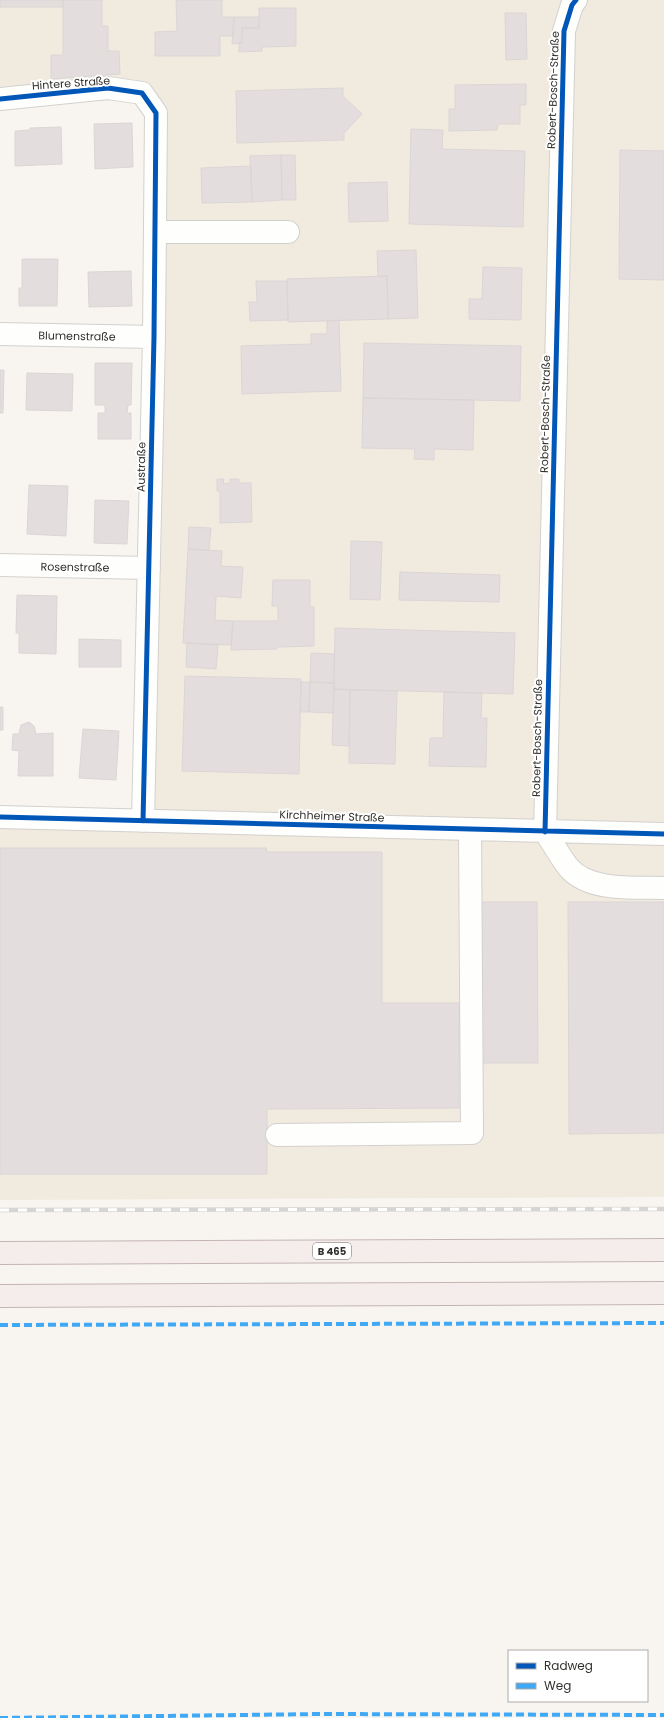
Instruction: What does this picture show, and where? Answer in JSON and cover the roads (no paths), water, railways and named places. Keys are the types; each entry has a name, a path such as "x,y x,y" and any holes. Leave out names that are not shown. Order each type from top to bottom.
{"main road":[{"name":"B 465","path":"0,1253 664,1250"},
{"path":"0,1296 664,1293"}],"street":[{"name":"Robert-Bosch-Straße","path":"545,832 564,31 572,6 576,0"},
{"name":"Hintere Straße","path":"0,99 108,88 142,93 156,113"},
{"name":"Austraße","path":"143,821 156,232 156,113"},
{"path":"156,232 288,232"},
{"name":"Blumenstraße","path":"0,334 154,337"},
{"name":"Rosenstraße","path":"0,565 149,568"},
{"name":"Kirchheimer Straße","path":"0,817 664,834"},
{"path":"277,1135 472,1133 470,830"},
{"path":"545,832 570,869 589,882 610,887 664,888"}],"railway":[{"path":"0,1210 664,1209"}]}
